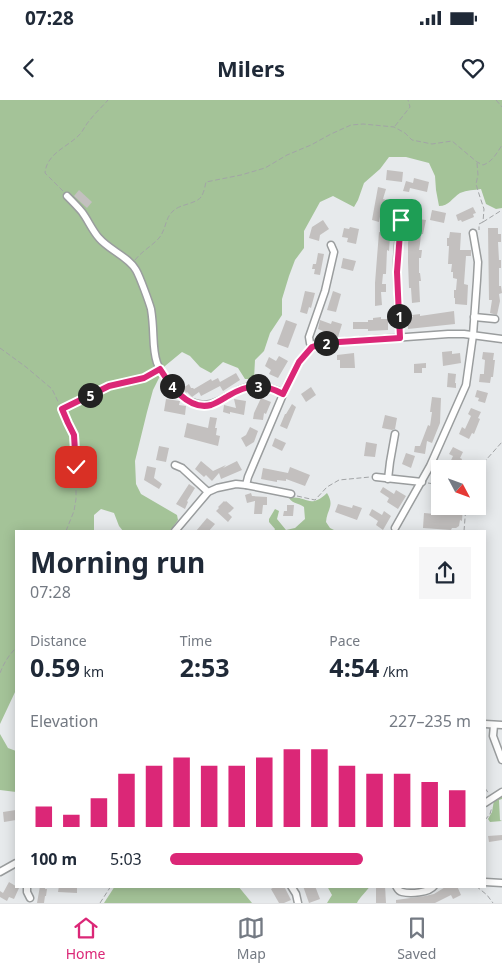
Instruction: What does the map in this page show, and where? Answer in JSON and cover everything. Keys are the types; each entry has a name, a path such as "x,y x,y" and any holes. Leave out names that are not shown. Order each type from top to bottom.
{"street":[{"path":"67,196 82,212 99,238 132,264 136,270 150,308 156,360 169,383 188,401 198,405 210,405 236,391 254,386 270,388 283,394"},
{"path":"400,338 397,272 401,220 406,206"},
{"path":"395,528 422,482 466,385 473,335 478,262 473,233"},
{"path":"312,347 309,337 330,272 334,252 331,245"},
{"path":"474,316 495,319"},
{"path":"246,485 283,394 299,362 312,347 324,343 448,334 502,339"},
{"path":"388,479 395,434"},
{"path":"176,465 182,468 208,492"},
{"path":"376,477 422,482"},
{"path":"176,530 208,492 217,488 236,484 291,494"},
{"path":"486,724 502,725"},
{"path":"494,725 493,736 502,760"},
{"path":"486,802 502,792"},
{"path":"0,872 15,864"},
{"path":"486,882 502,883"},
{"path":"27,888 30,898"},
{"path":"292,888 298,903"},
{"path":"397,888 401,892 429,891 433,888"}],"path":[{"path":"67,196 45,173 46,168 59,149 75,139 108,100"},
{"path":"394,127 410,108 408,100"},
{"path":"496,100 502,106"},
{"path":"132,264 138,256 159,238 172,212 178,207 201,197 206,182 265,168 287,155 351,125 363,124 394,127 405,133 412,140 432,144 452,141 483,165 494,157 502,145"},
{"path":"477,162 478,175 476,184 484,208 483,222"},
{"path":"474,241 478,236 479,224 502,210"},
{"path":"0,348 52,389 74,435 76,467 74,511 66,530"},
{"path":"62,409 109,386 144,378 160,369"},
{"path":"486,460 502,442"},
{"path":"291,494 316,500 327,487 339,480 376,477"},
{"path":"422,482 431,484"},
{"path":"464,530 465,515"},
{"path":"0,673 4,663 15,649"},
{"path":"100,903 110,888"},
{"path":"479,888 488,895 493,903"}],"green space":[{"path":"0,100 502,100 502,208 496,209 486,204 481,189 460,193 448,203 439,206 435,176 429,163 406,157 389,157 380,169 364,183 354,207 333,196 320,202 304,231 304,248 295,260 289,276 282,299 282,315 270,333 264,351 255,360 254,379 245,379 238,368 223,362 211,373 200,367 190,356 182,352 165,366 153,390 135,461 136,484 141,494 177,515 178,520 171,530 122,530 114,513 101,509 94,515 94,530 15,530 15,692 0,724"},
{"path":"327,493 330,504 326,522 334,530 286,530 295,528 305,519 304,507 289,498 316,501"},
{"path":"275,509 279,511 277,519 286,530 274,530 269,522"},
{"path":"0,734 8,748 15,751 15,792 0,790"},
{"path":"502,795 502,799 499,800 500,820 502,821 490,822 488,819 492,812 494,800"},
{"path":"114,888 240,888 252,903 104,903"},
{"path":"328,888 368,888 357,903 327,903 332,895"}],"building":[{"path":"387,170 403,172 402,182 386,180"},
{"path":"414,178 429,182 427,192 410,188 409,192 403,191 406,181 413,183"},
{"path":"378,187 386,189 383,199 391,201 389,213 381,211 379,222 372,220"},
{"path":"79,190 92,202 87,208 74,196"},
{"path":"473,207 476,213 473,214 474,217 462,222 461,220 458,221 456,215"},
{"path":"432,210 446,213 444,223 430,220"},
{"path":"412,218 426,220 423,234 421,234 419,250 422,250 421,258 419,258 420,302 412,303 411,288 409,288 408,243"},
{"path":"323,220 329,229 320,235 319,241 309,238 312,227"},
{"path":"350,227 359,229 356,244 347,242 348,238 342,237 344,228 349,229"},
{"path":"488,228 498,228 498,234 501,234 501,242 498,242 499,260 501,260 499,286 501,286 502,293 499,294 500,301 497,315 490,313 492,300 489,300"},
{"path":"379,232 390,236 389,251 387,250 386,274 383,274 382,284 386,284 386,292 381,292 382,305 375,306 375,283"},
{"path":"450,232 461,233 460,250 471,250 471,256 466,256 464,284 468,285 467,305 455,304 454,290 456,290 457,279 453,278 453,272 451,272 452,264 448,264 449,246 447,246 447,238 449,238"},
{"path":"318,253 324,254 320,275 314,274 315,269 312,269 313,264 316,264"},
{"path":"343,258 356,261 353,271 341,268"},
{"path":"305,291 315,293 311,308 309,307 307,314 300,312"},
{"path":"333,291 341,294 336,312 327,310"},
{"path":"454,311 455,324 408,329 407,318 413,317 412,315 420,314 420,316"},
{"path":"381,317 381,319 388,319 388,330 368,331 368,329 353,329 353,322 368,322 368,320 373,320 373,318"},
{"path":"286,320 297,324 288,348 277,344"},
{"path":"320,320 331,324 332,321 342,324 338,337 318,329"},
{"path":"452,351 452,354 460,353 461,363 443,366 442,352"},
{"path":"483,352 494,353 493,377 491,377 490,383 479,382 480,374 484,374 485,360 482,359"},
{"path":"354,353 355,368 340,368 340,360 337,360 337,355"},
{"path":"279,356 288,361 278,378 269,374 271,370 265,366 269,357 276,361"},
{"path":"426,363 426,368 422,368 422,373 414,373 414,364"},
{"path":"236,373 240,380 223,391 220,386 201,396 199,392 192,397 183,388 189,384 194,389 211,379 212,381 218,378 220,382"},
{"path":"448,373 456,374 456,388 447,387"},
{"path":"311,387 316,395 306,402 301,394"},
{"path":"477,390 488,393 485,403 478,401 479,398 475,397"},
{"path":"432,397 441,398 440,423 432,443 427,441 425,454 414,452 415,446 420,446 428,425 430,426"},
{"path":"261,398 271,402 266,414 264,413 263,420 253,419 254,413"},
{"path":"166,399 180,401 179,405 186,406 185,415 164,411"},
{"path":"234,399 246,401 244,415 223,412 224,405 236,408"},
{"path":"292,404 296,407 287,429 280,426"},
{"path":"471,408 481,412 474,434 472,433 469,439 459,434 462,427 465,429 471,416 468,414"},
{"path":"385,415 397,418 395,429 382,428"},
{"path":"210,417 217,418 216,435 220,436 218,446 184,437 187,423 208,428"},
{"path":"250,427 258,431 254,442 246,447 241,438 246,435"},
{"path":"275,438 286,443 282,451 272,446"},
{"path":"366,442 377,444 375,457 364,456"},
{"path":"159,446 169,448 166,462 156,460"},
{"path":"453,447 463,452 460,458 462,460 451,460 453,456 449,454"},
{"path":"406,453 415,456 411,468 402,464"},
{"path":"201,461 213,471 237,461 242,470 221,479 219,473 212,481 195,469"},
{"path":"147,466 156,468 154,478 162,484 159,489 144,480"},
{"path":"290,467 310,475 305,486 286,479 286,481 277,480 277,482 261,479 263,468 288,473"},
{"path":"189,484 195,488 187,501 185,509 176,504"},
{"path":"383,487 394,494 396,490 406,496 398,509 387,502 389,498 380,492"},
{"path":"251,493 252,496 267,497 267,505 263,505 262,514 254,514 255,501 247,503 245,495"},
{"path":"224,501 234,508 228,513 232,517 228,522 216,511"},
{"path":"338,504 352,508 353,505 362,508 357,520 335,512"},
{"path":"287,505 294,505 293,516 283,516 284,511 287,511"},
{"path":"372,509 382,515 384,511 391,516 383,530 376,525 378,521 369,515"},
{"path":"424,513 431,515 462,515 462,521 460,520 459,526 451,530 423,528"},
{"path":"207,518 215,524 210,530 197,530"},
{"path":"15,810 15,820 4,822 3,812"},
{"path":"502,835 502,840 489,842 488,836"},
{"path":"9,882 15,886 15,888 19,888 14,899 9,897 7,901 0,897 0,891 3,893"},
{"path":"40,888 47,889 44,903 37,903"},
{"path":"59,888 77,888 77,893 58,892"},
{"path":"285,888 291,900 279,903 271,889"},
{"path":"304,888 316,888 320,899 309,903"},
{"path":"376,888 385,888 386,903 376,903"},
{"path":"444,888 458,888 461,895 453,899 451,895 435,903 396,903 396,900 434,894"}],"route":[{"path":"76,467 74,435 62,409 109,386 144,378 160,369 169,383 188,401 198,405 214,404 236,391 248,387 270,388 283,394 299,362 312,347 324,343 400,338 397,272 401,220"}]}
